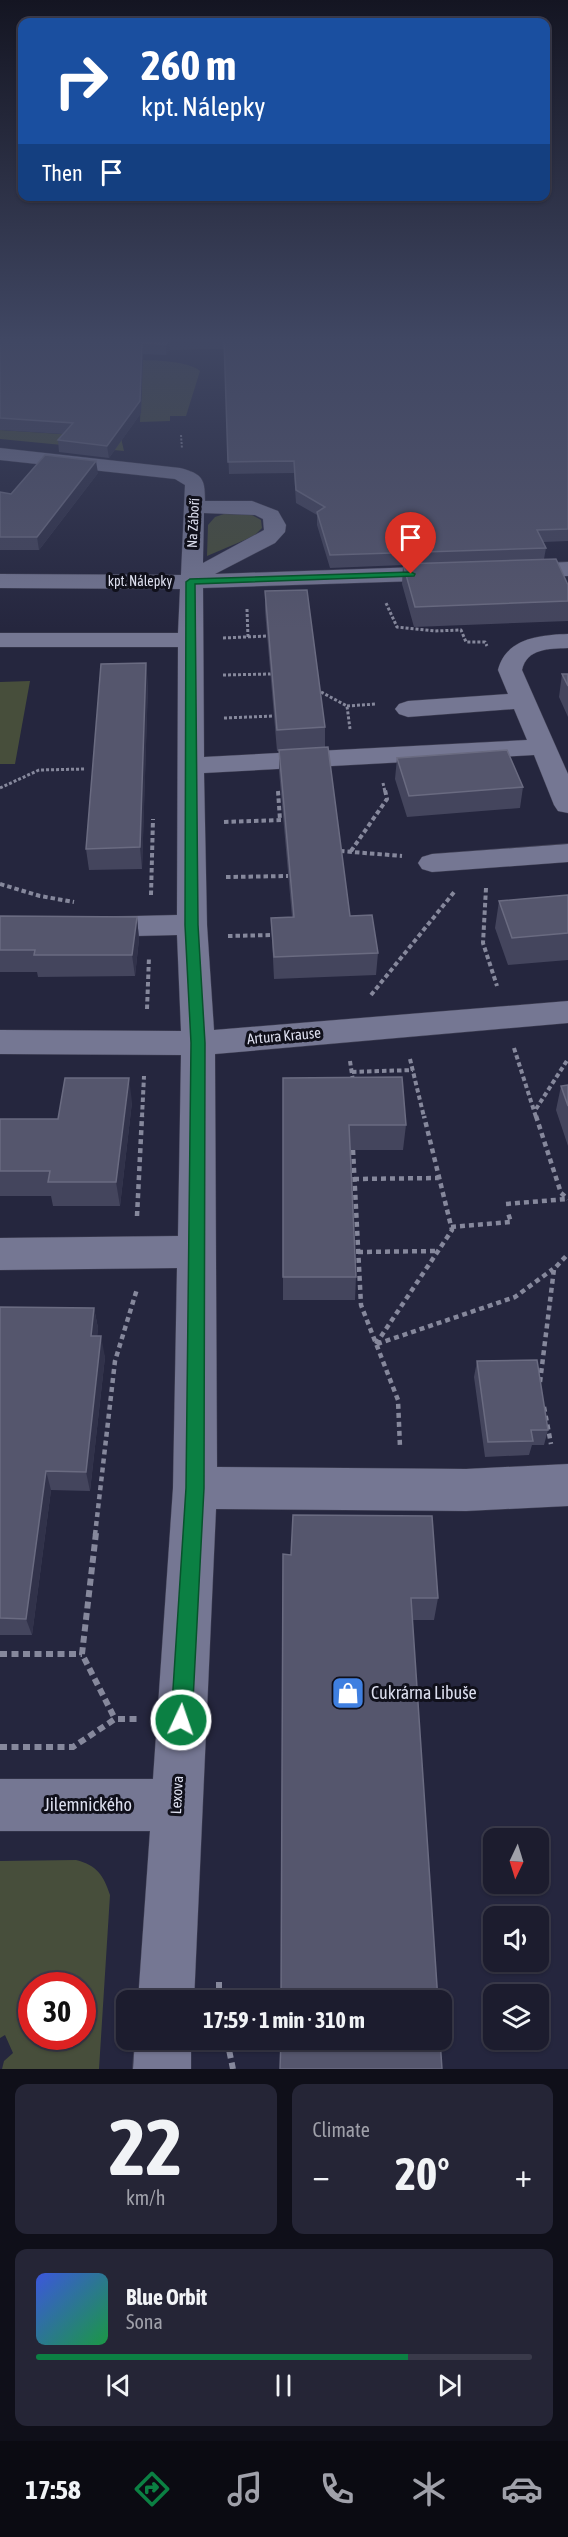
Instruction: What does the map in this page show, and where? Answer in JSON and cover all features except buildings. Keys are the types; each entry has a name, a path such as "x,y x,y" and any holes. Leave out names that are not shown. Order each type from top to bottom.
{"street":[{"name":"Na Záboří","path":"0,454 180,474 195,482 190,582"},
{"path":"190,582 213,566 273,534 276,524 272,516 262,510 234,507 194,508"},
{"path":"498,572 568,569"},
{"name":"kpt. Nálepky","path":"0,581 190,582 464,573"},
{"name":"Lexova","path":"166,1990 195,1488 198,1043 192,925 192,766 201,639 190,582"},
{"path":"0,640 201,639"},
{"path":"568,641 534,645 516,653 511,658 510,670 517,701 543,747 568,805"},
{"path":"408,709 517,701"},
{"path":"192,766 543,747"},
{"path":"432,863 568,853"},
{"path":"72,914 192,925"},
{"name":"Artura Krause","path":"0,1042 198,1043 402,1026 501,1002 568,1012"},
{"path":"0,1254 196,1252"},
{"path":"195,1488 466,1491 563,1485"},
{"name":"Jilemnického","path":"0,1805 176,1805"},
{"path":"162,2069 163,2050"}],"path":[{"path":"383,596 397,627 435,631 461,630 466,642 485,642 517,701"},
{"path":"248,637 246,611 253,604"},
{"path":"201,639 267,636"},
{"path":"213,676 271,674"},
{"path":"321,692 347,706 365,758 387,799 351,850"},
{"path":"215,718 274,716"},
{"path":"0,788 39,770 85,769"},
{"path":"218,822 283,820"},
{"path":"340,851 351,850 431,858 432,863"},
{"path":"220,878 288,876"},
{"path":"0,884 40,896 72,914"},
{"path":"476,888 487,887 483,943 561,1193 568,1199"},
{"path":"367,1001 456,890 466,889"},
{"path":"222,936 281,934"},
{"path":"376,1344 452,1230 402,1026"},
{"path":"346,1031 354,1092"},
{"path":"115,1719 82,1654 115,1361 140,1281 137,1252 146,1043"},
{"path":"535,1110 568,1059"},
{"path":"352,1072 413,1070"},
{"path":"352,1150 361,1305 398,1400"},
{"path":"354,1179 439,1178"},
{"path":"506,1204 568,1199"},
{"path":"450,1227 511,1222 508,1213"},
{"path":"358,1252 438,1251"},
{"path":"376,1344 515,1297 554,1269 568,1254"},
{"path":"542,1392 540,1381 554,1269"},
{"path":"544,1404 563,1485"},
{"path":"0,1654 82,1654"},
{"path":"0,1747 73,1747 115,1719 181,1720"},
{"path":"219,1978 219,1990"},
{"path":"229,2050 233,2069"}],"green space":[{"path":"0,436 121,438 124,451 0,439"},
{"path":"227,513 252,515 261,520 262,528 254,536 207,556 208,525 215,517"},
{"path":"30,681 15,764 0,764 0,682"},
{"path":"76,1860 83,1862 99,1872 110,1895 99,2069 2,2069 4,2061 13,2053 5,2035 0,2038 0,1861"}],"place":[{"name":"Cukrárna Libuše","path":"348,1693"}],"route":[{"path":"181,1720 195,1488 198,1043 192,925 190,582 411,574"}]}
